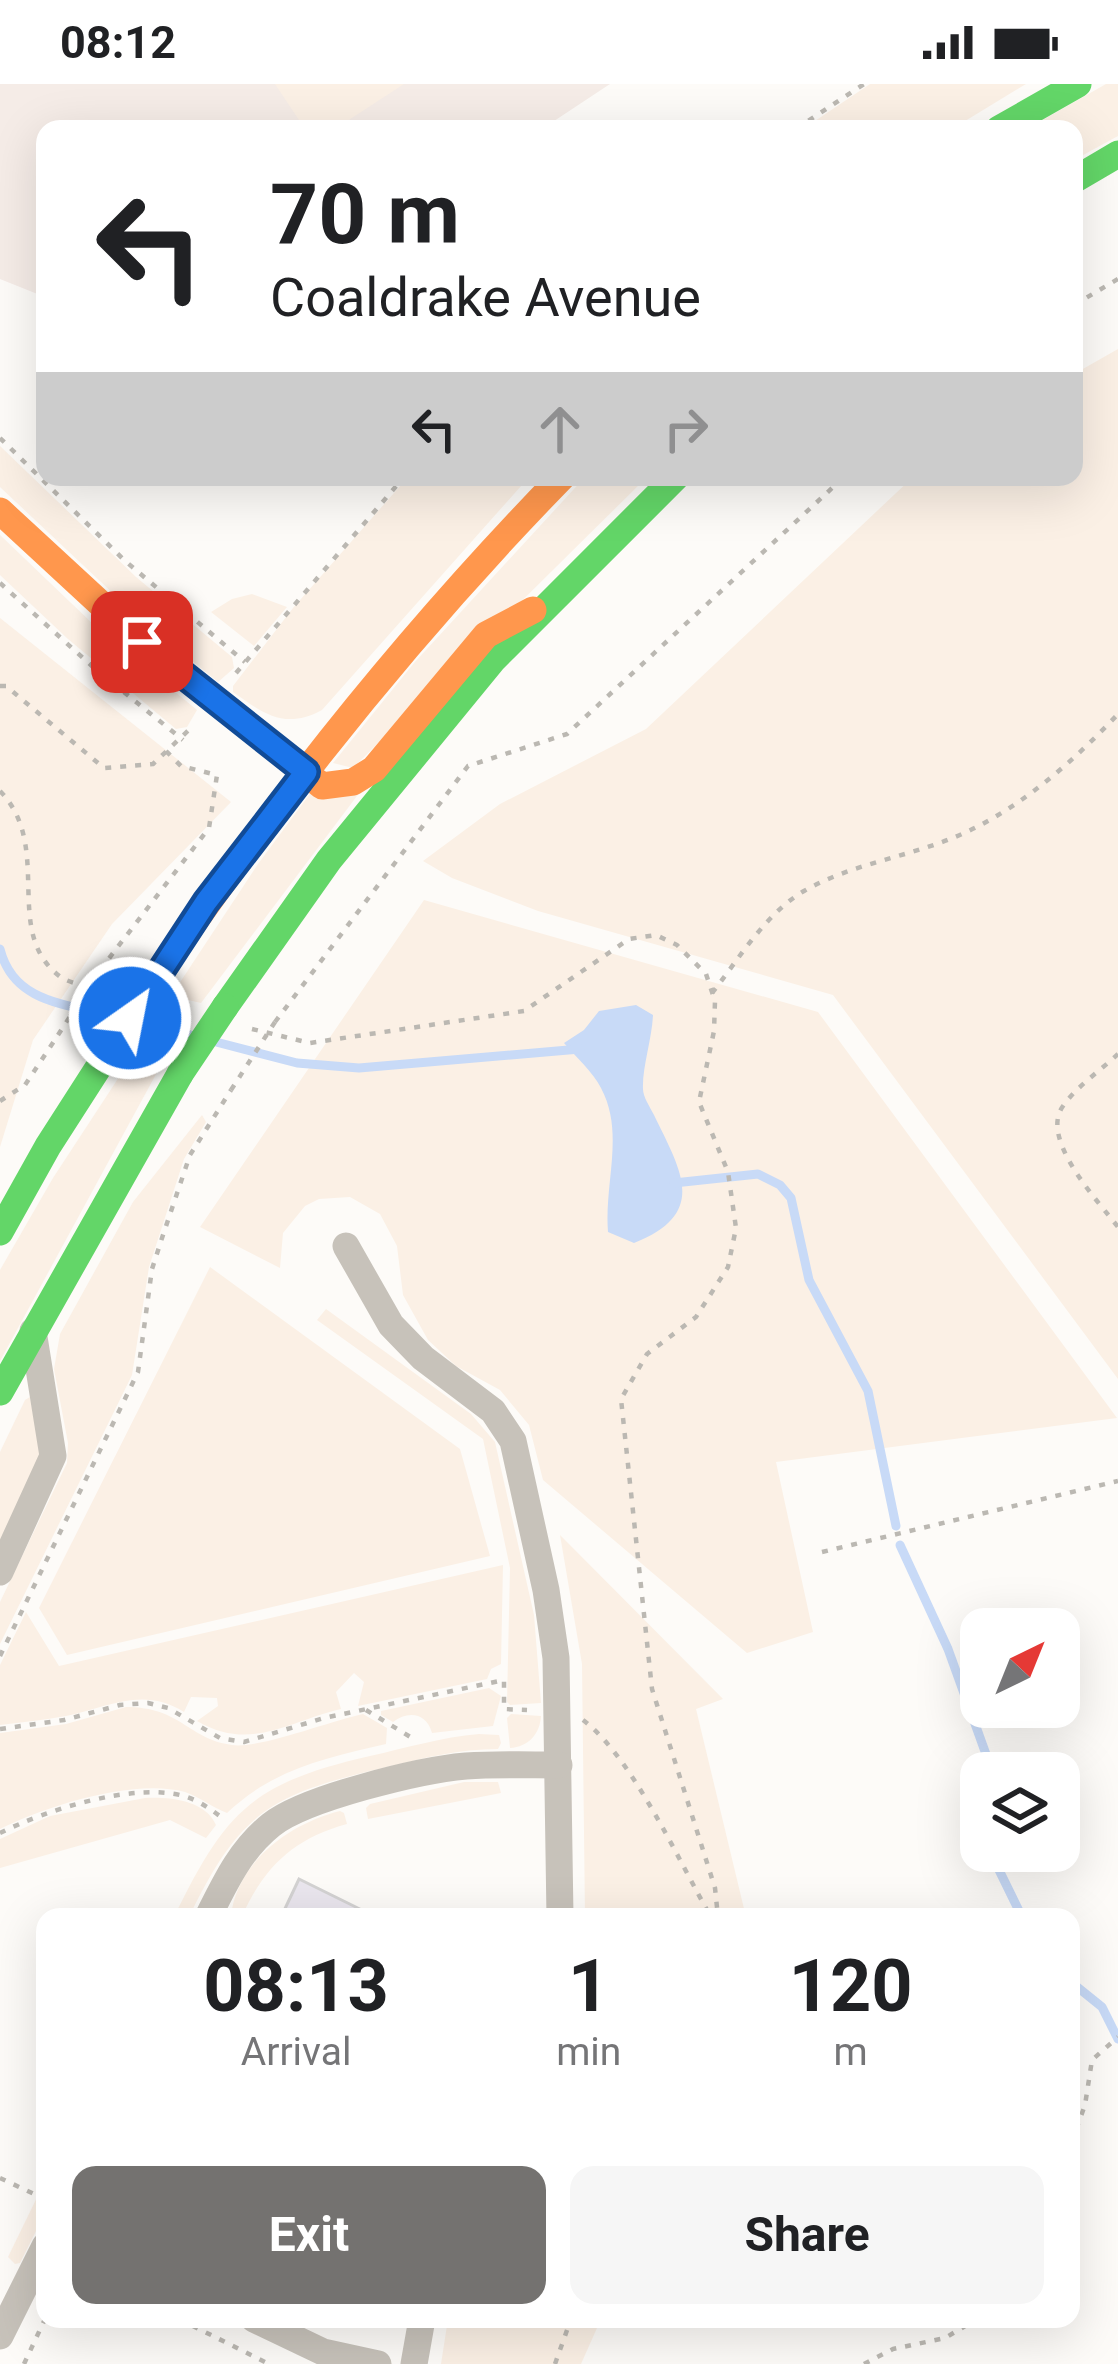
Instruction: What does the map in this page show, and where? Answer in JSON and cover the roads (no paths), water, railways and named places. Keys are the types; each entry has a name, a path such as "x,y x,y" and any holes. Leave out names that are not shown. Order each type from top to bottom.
{"main road":[{"path":"1014,120 1078,84"},
{"path":"1083,175 1118,154"},
{"path":"0,1232 48,1146 206,902 385,670 554,486"},
{"path":"0,1392 181,1074 329,860 493,660 667,486"},
{"path":"0,511 142,642 322,786 353,782 374,770 486,635 547,603"}],"street":[{"path":"346,1246 373,1299 400,1335 486,1405 510,1435 551,1620 560,1765 560,1908"},
{"path":"0,1572 50,1469 54,1449 33,1331"},
{"path":"213,1908 238,1859 273,1823 306,1805 460,1767 560,1765"},
{"path":"0,2336 36,2264"},
{"path":"273,2328 323,2352 378,2364"},
{"path":"414,2364 420,2328"}],"water":[{"path":"636,1005 653,1015 643,1092 673,1154 682,1189 673,1218 634,1243 608,1232 613,1140 608,1105 594,1076 564,1043 584,1030 599,1011"}],"waterway":[{"path":"0,949 7,967 31,992 119,1017"},
{"path":"141,1022 194,1036"},
{"path":"216,1042 297,1063 359,1068 580,1049"},
{"path":"674,1183 758,1174 780,1185 791,1198 809,1280 868,1391 896,1526"},
{"path":"900,1545 948,1649 985,1752"},
{"path":"1000,1872 1018,1908"},
{"path":"1080,1989 1102,2007 1118,2039"}]}
